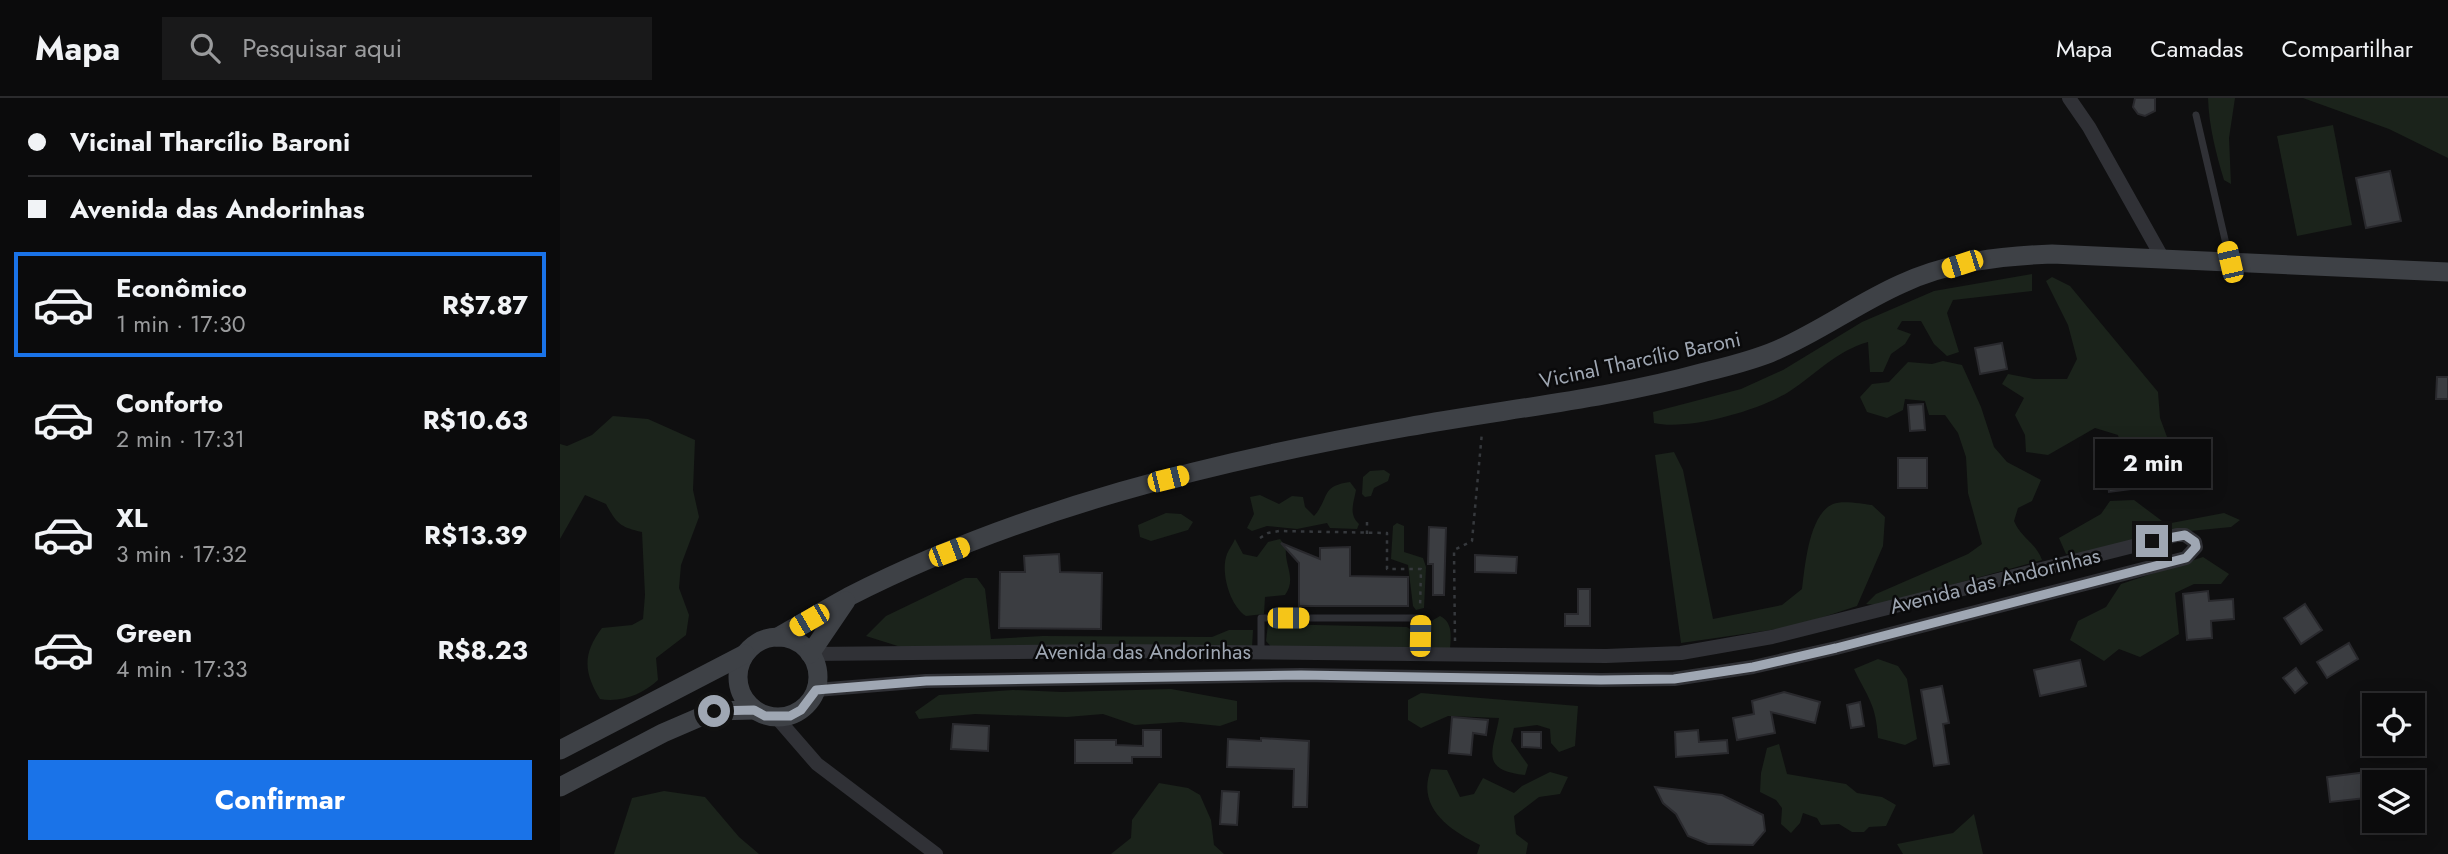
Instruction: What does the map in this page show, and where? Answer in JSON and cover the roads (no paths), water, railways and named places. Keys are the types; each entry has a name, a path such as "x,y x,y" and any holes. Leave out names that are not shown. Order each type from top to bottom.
{"main road":[{"name":"Vicinal Tharcílio Baroni","path":"778,637 848,597 927,561 1037,519 1143,485 1270,454 1573,400 1703,373 1770,353 1903,283 1962,264 2006,256 2052,254 2448,272"},
{"path":"810,654 848,597"},
{"path":"560,750 745,654 765,639 778,637 802,645 816,665 816,690 801,710 778,718 754,710 714,711 663,733 560,787"},
{"path":"745,654 737,677 745,701 754,710"}],"street":[{"path":"2069,98 2089,127 2163,259"},
{"name":"Avenida das Andorinhas","path":"810,654 1261,653 1606,656 1681,653 1772,638 2177,535 2185,535 2195,542 2196,547 2186,558 1836,648 1753,667 1674,679 1287,675 926,681 816,690"},
{"path":"778,718 817,764 936,854"}],"lane":[{"path":"2196,115 2230,262"},
{"path":"1261,653 1261,618 1420,618 1420,654"}]}
